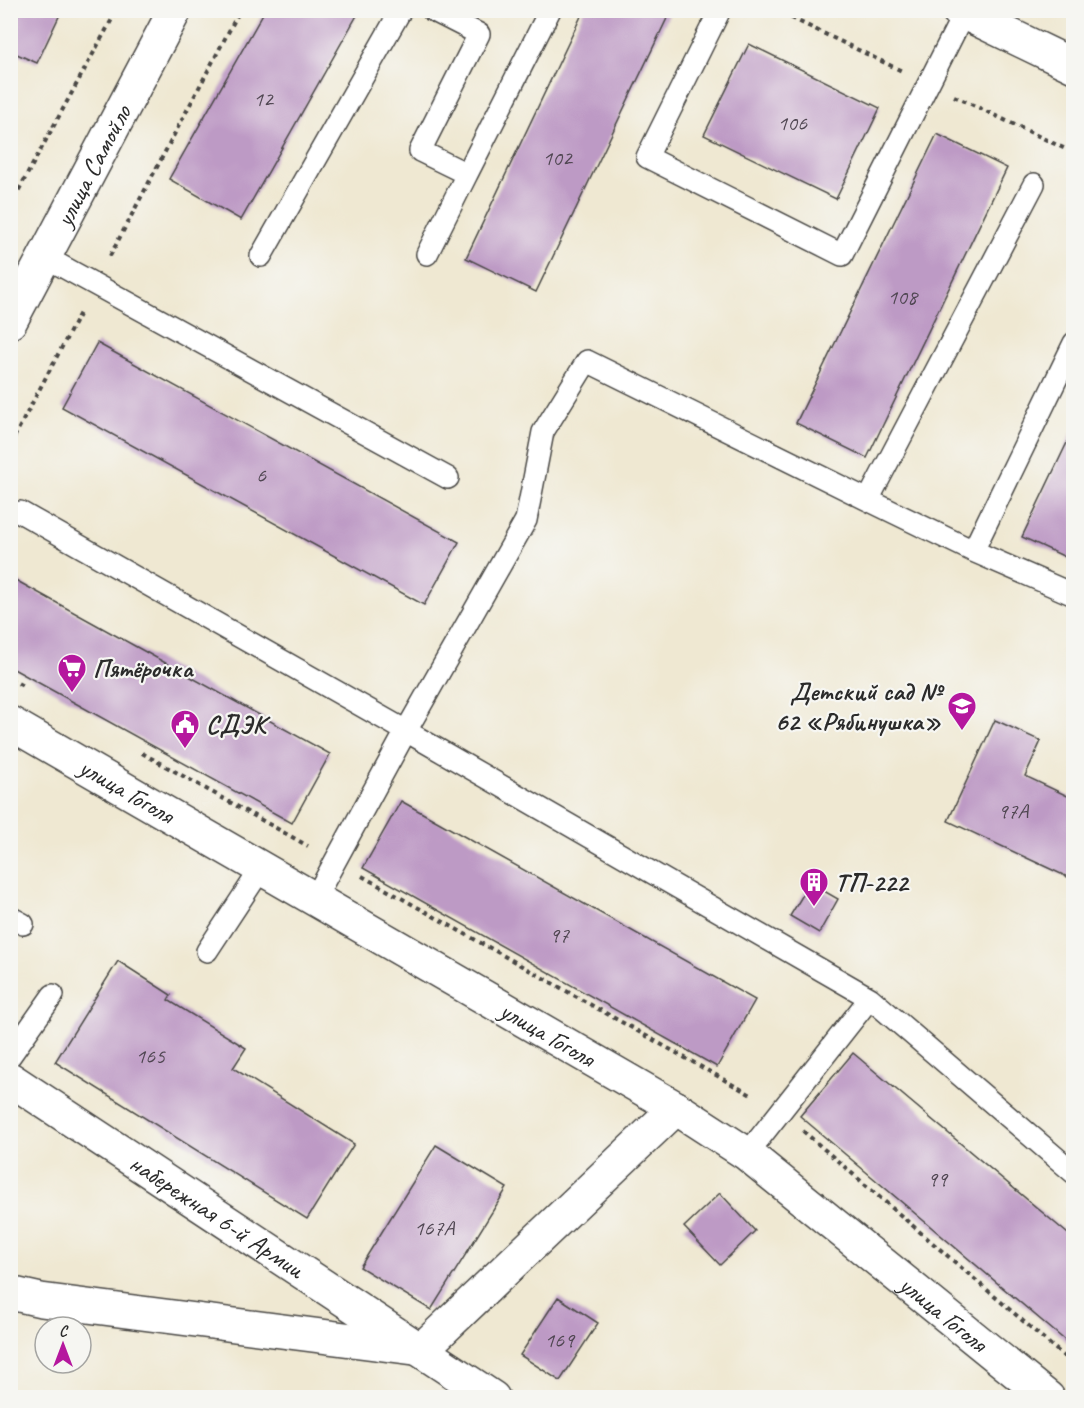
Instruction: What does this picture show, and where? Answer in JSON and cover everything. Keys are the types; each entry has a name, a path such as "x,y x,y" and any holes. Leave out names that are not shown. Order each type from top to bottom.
{"street":[{"name":"улица Самойло","path":"10,322 175,10"},
{"path":"961,12 1074,66"},
{"name":"улица Гоголя","path":"10,723 676,1108 747,1154 1048,1398"},
{"name":"набережная 6-й Армии","path":"10,1079 493,1398"},
{"path":"422,1349 676,1108"},
{"name":"набережная 6-й Армии","path":"10,1293 41,1300 422,1349"}],"lane":[{"path":"261,256 401,10"},
{"path":"432,10 479,34 420,151 467,174"},
{"path":"427,254 550,10"},
{"path":"720,10 647,157 842,255 961,12"},
{"path":"868,500 1034,184"},
{"path":"45,257 448,478"},
{"path":"973,551 1074,343"},
{"path":"314,900 406,731 526,520 543,432 587,361 973,551 1074,595"},
{"path":"20,512 870,998 1074,1173"},
{"path":"207,951 261,869"},
{"path":"10,1056 53,995"},
{"path":"747,1154 870,998"}],"path":[{"path":"10,206 117,10"},
{"path":"10,445 240,10"}],"building":[{"path":"10,10 62,10 37,63 10,51"},
{"path":"265,10 360,10 241,220 169,179"},
{"path":"584,10 671,10 536,292 466,258"},
{"path":"749,44 880,108 836,199 704,135"},
{"path":"937,134 1007,168 867,458 796,423"},
{"path":"97,343 459,542 424,605 62,407"},
{"path":"1074,428 1074,561 1022,537"},
{"path":"10,577 330,754 292,823 10,667"},
{"path":"995,720 1041,741 1025,776 1074,799 1074,880 948,821"},
{"path":"401,801 755,1000 717,1067 363,868"},
{"name":"ТП-222","path":"810,883 838,899 819,933 790,916"},
{"path":"118,961 171,995 168,1000 246,1048 233,1068 354,1144 307,1219 55,1062"},
{"path":"853,1053 1074,1239 1074,1348 800,1116"},
{"path":"436,1145 507,1188 431,1310 360,1267"},
{"path":"720,1193 755,1231 720,1265 684,1227"},
{"path":"558,1297 598,1323 560,1381 520,1355"}],"place":[{"name":"Пятёрочка","path":"72,694"},
{"name":"Детский сад № 62 «Рябинушка»","path":"962,732"},
{"name":"СДЭК","path":"185,750"},
{"name":"ТП-222","path":"814,908"}]}
